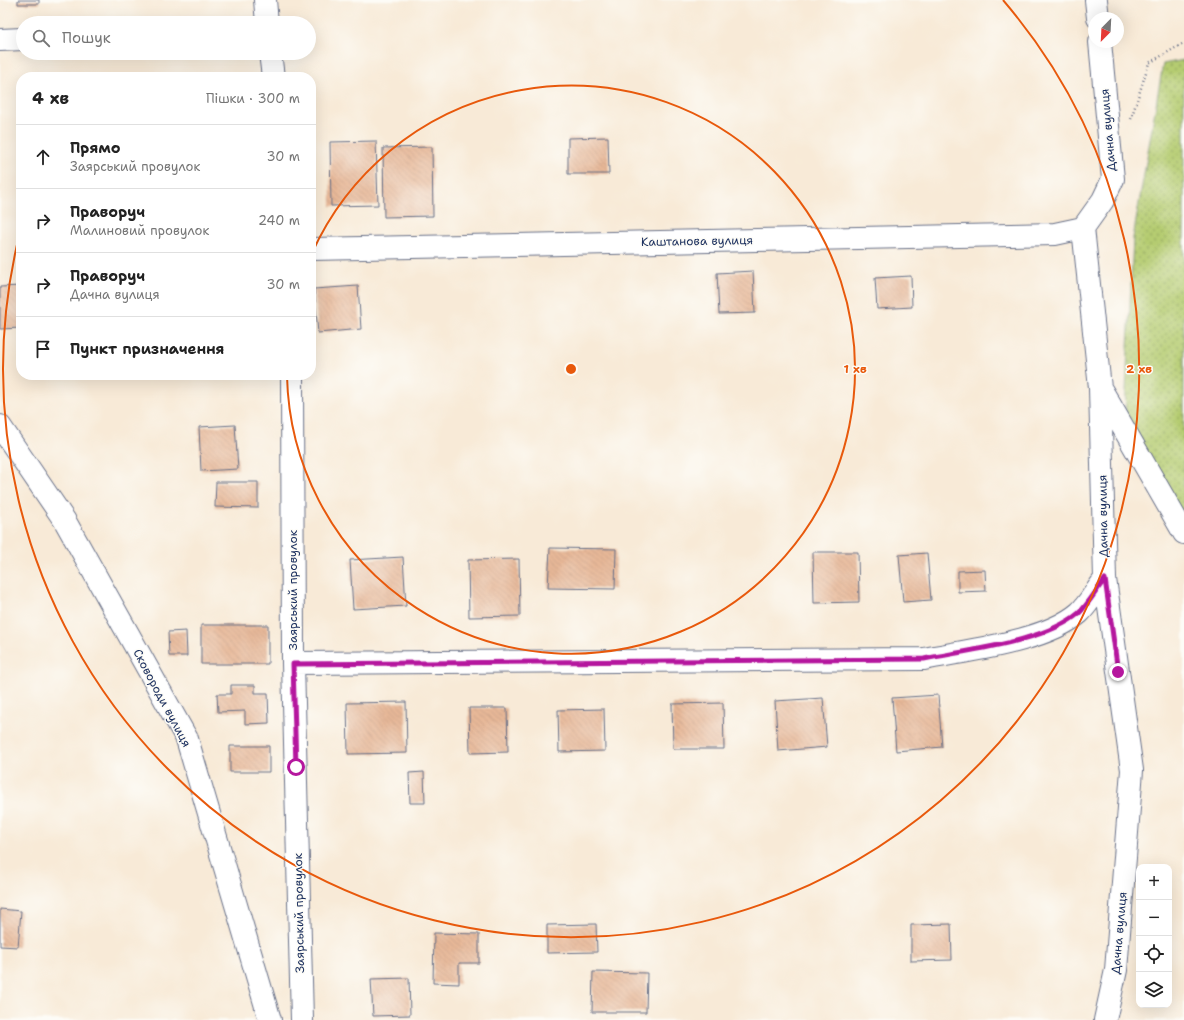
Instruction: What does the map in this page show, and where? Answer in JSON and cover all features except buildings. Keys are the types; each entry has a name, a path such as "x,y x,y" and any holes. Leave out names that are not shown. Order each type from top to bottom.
{"street":[{"path":"265,0 266,16"},
{"path":"1096,0 1097,12"},
{"path":"0,40 16,40"},
{"name":"Дачна вулиця","path":"1101,48 1113,179 1103,200 1083,228 1100,388 1105,579 1132,770 1116,970 1105,1020"},
{"path":"271,60 272,72"},
{"name":"Каштанова вулиця","path":"316,249 1055,234 1083,228"},
{"name":"Заярський провулок","path":"292,380 293,664 302,1020"},
{"path":"1100,388 1184,533"},
{"name":"Сковороди вулиця","path":"0,426 65,521 187,739 270,1020"},
{"path":"293,664 924,659 1018,641 1059,626 1080,613 1105,579"}],"path":[{"path":"1130,122 1149,63 1184,43"}],"green space":[{"path":"1184,60 1184,544 1125,414 1133,238 1163,64"}],"route":[{"path":"296,767 293,664 924,659 1018,641 1059,626 1080,613 1105,579 1118,672"}]}
